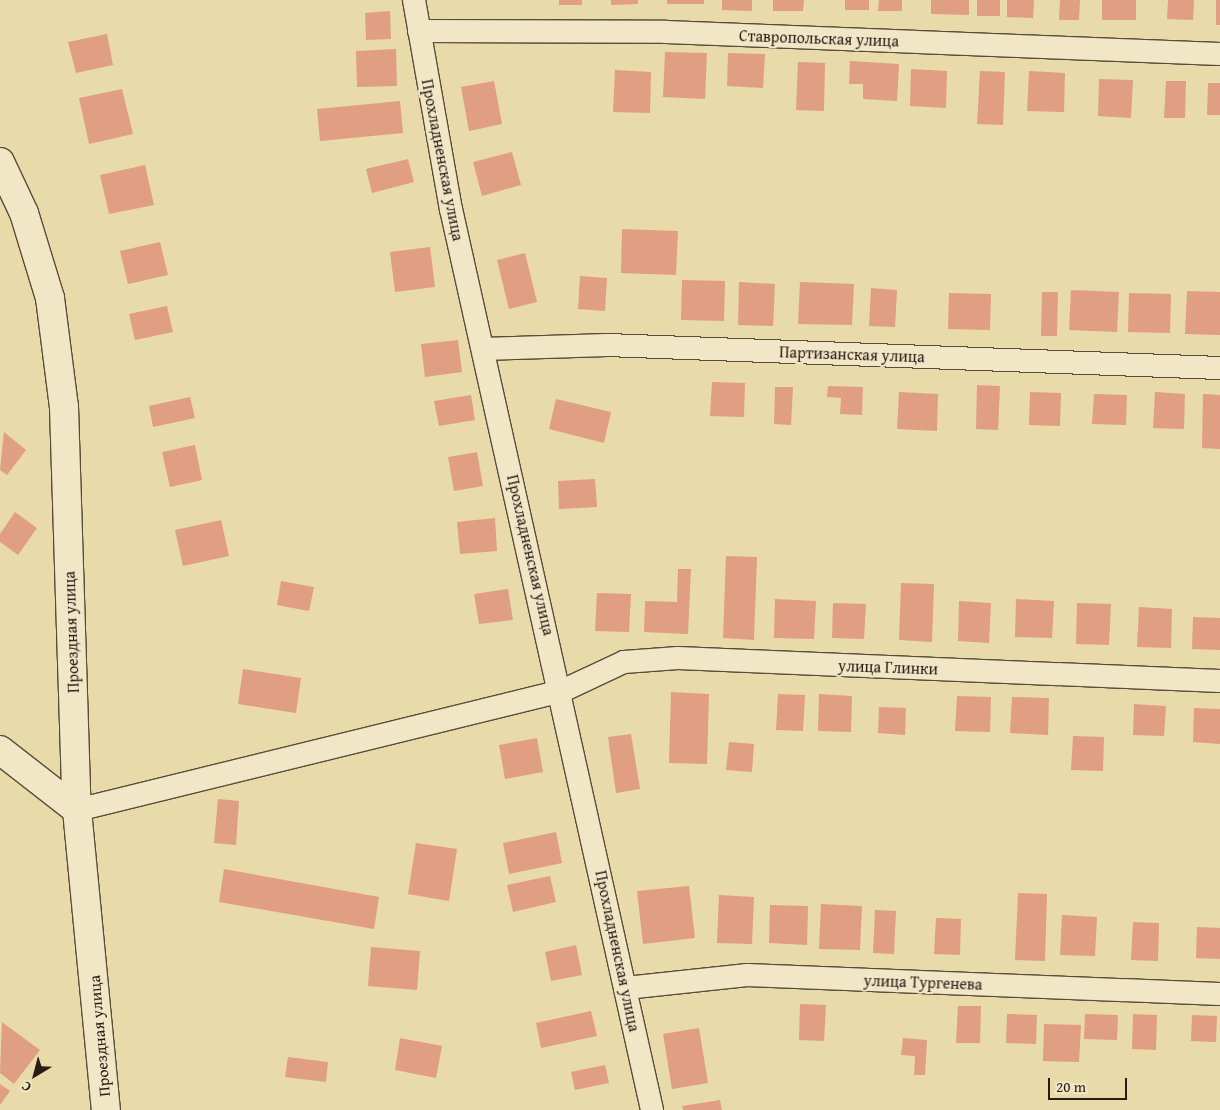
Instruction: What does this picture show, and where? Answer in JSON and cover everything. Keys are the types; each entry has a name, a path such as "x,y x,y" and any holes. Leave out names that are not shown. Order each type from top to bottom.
{"main road":[{"name":"Проездная улица","path":"0,162 24,213 50,298 64,407 77,810 106,1110"},
{"path":"0,750 77,810"}],"street":[{"name":"Прохладненская улица","path":"414,0 451,209 562,691 652,1110"},
{"name":"Ставропольская улица","path":"419,31 666,32 1220,54"},
{"name":"Партизанская улица","path":"483,349 607,345 1220,368"},
{"name":"улица Глинки","path":"77,810 562,691 624,662 678,658 1220,680"},
{"name":"улица Тургенева","path":"626,988 747,975 1220,994"}],"building":[{"path":"559,0 582,0 582,5 559,5"},
{"path":"611,0 638,0 638,4 611,5"},
{"path":"667,0 704,0 704,4 667,4"},
{"path":"722,0 752,0 752,11 722,10"},
{"path":"773,0 804,0 803,11 773,11"},
{"path":"845,0 869,0 869,10 845,10"},
{"path":"879,0 902,0 902,11 878,11"},
{"path":"931,0 969,0 969,15 931,14"},
{"path":"977,0 1000,0 1000,16 977,16"},
{"path":"1007,0 1034,0 1033,18 1007,17"},
{"path":"1060,0 1080,0 1079,20 1059,20"},
{"path":"1102,0 1136,0 1136,20 1102,20"},
{"path":"1168,0 1194,0 1193,20 1167,19"},
{"path":"1216,0 1220,0 1220,25 1216,25"},
{"path":"390,11 391,39 366,40 365,13"},
{"path":"107,34 113,65 76,73 68,42"},
{"path":"396,49 397,86 357,87 356,51"},
{"path":"665,52 707,53 705,99 663,97"},
{"path":"728,53 765,54 763,88 727,86"},
{"path":"850,61 899,64 897,101 863,99 863,84 849,84"},
{"path":"798,62 825,63 824,111 796,110"},
{"path":"911,69 947,71 946,108 910,106"},
{"path":"615,70 651,72 650,113 613,112"},
{"path":"980,71 1005,72 1003,125 977,124"},
{"path":"1029,71 1065,73 1064,112 1027,111"},
{"path":"1099,79 1133,80 1131,118 1098,116"},
{"path":"494,81 502,124 469,131 461,87"},
{"path":"1166,81 1186,81 1185,118 1164,118"},
{"path":"1208,83 1220,83 1220,115 1207,115"},
{"path":"122,89 133,134 89,144 79,98"},
{"path":"400,101 403,133 320,141 317,109"},
{"path":"512,152 521,185 482,196 473,162"},
{"path":"408,159 414,182 372,193 366,169"},
{"path":"145,165 154,205 109,214 100,175"},
{"path":"622,229 678,231 676,275 621,273"},
{"path":"160,242 168,275 128,284 120,251"},
{"path":"430,247 435,287 395,292 390,252"},
{"path":"525,253 537,302 509,309 497,260"},
{"path":"580,276 607,278 605,311 578,309"},
{"path":"682,280 725,281 724,321 681,320"},
{"path":"739,282 775,284 773,326 738,325"},
{"path":"800,282 854,284 852,325 798,324"},
{"path":"871,288 897,290 895,327 869,326"},
{"path":"1071,290 1119,292 1117,332 1069,330"},
{"path":"1187,291 1220,292 1220,335 1185,334"},
{"path":"1042,292 1058,292 1057,336 1041,336"},
{"path":"949,293 991,294 990,330 948,329"},
{"path":"1129,293 1171,294 1170,333 1128,332"},
{"path":"167,306 173,332 135,340 129,314"},
{"path":"458,340 462,372 425,377 421,344"},
{"path":"712,382 745,383 744,417 710,416"},
{"path":"977,385 1000,386 998,430 976,429"},
{"path":"828,386 863,387 862,415 840,414 841,398 827,397"},
{"path":"775,387 793,387 791,425 774,424"},
{"path":"899,392 938,394 937,431 897,429"},
{"path":"1030,392 1061,393 1060,426 1029,425"},
{"path":"1155,392 1185,394 1184,429 1153,428"},
{"path":"1094,394 1127,395 1126,425 1092,424"},
{"path":"1203,394 1220,395 1220,449 1202,448"},
{"path":"471,395 475,420 439,426 434,401"},
{"path":"190,397 195,418 153,427 149,406"},
{"path":"556,399 611,412 604,443 549,429"},
{"path":"4,432 26,450 7,475 0,470"},
{"path":"195,445 202,480 170,487 162,452"},
{"path":"477,452 483,486 454,491 448,457"},
{"path":"595,479 597,507 559,509 558,481"},
{"path":"15,512 37,528 18,555 0,542 0,534"},
{"path":"495,518 497,551 460,554 457,522"},
{"path":"221,520 229,556 183,566 175,530"},
{"path":"726,556 757,557 754,640 723,638"},
{"path":"678,569 691,569 688,634 644,632 645,601 677,602"},
{"path":"281,581 314,587 309,611 277,605"},
{"path":"901,583 934,584 932,642 899,640"},
{"path":"508,589 513,620 479,624 474,594"},
{"path":"597,593 631,594 629,632 595,631"},
{"path":"775,599 816,601 814,639 774,638"},
{"path":"1016,599 1054,601 1052,638 1015,637"},
{"path":"959,601 991,603 989,643 958,641"},
{"path":"833,603 866,604 864,639 832,638"},
{"path":"1077,603 1111,604 1109,645 1076,644"},
{"path":"1139,607 1172,609 1171,648 1137,647"},
{"path":"1193,617 1220,618 1220,650 1192,649"},
{"path":"243,669 301,678 296,713 238,704"},
{"path":"671,692 709,694 707,764 669,763"},
{"path":"778,694 805,695 803,731 776,730"},
{"path":"819,694 852,696 851,732 818,731"},
{"path":"957,696 991,697 990,732 955,731"},
{"path":"1012,697 1049,698 1048,735 1010,733"},
{"path":"1134,704 1166,706 1164,736 1133,735"},
{"path":"879,707 906,708 905,735 878,733"},
{"path":"1194,708 1220,709 1220,744 1193,742"},
{"path":"631,734 640,789 616,793 608,737"},
{"path":"1073,736 1104,737 1103,771 1071,770"},
{"path":"537,738 543,772 505,779 499,745"},
{"path":"729,742 754,744 752,772 726,770"},
{"path":"218,799 239,801 236,845 214,843"},
{"path":"556,832 562,863 509,874 503,843"},
{"path":"416,843 457,849 449,901 408,894"},
{"path":"224,869 379,897 374,929 219,902"},
{"path":"550,876 556,902 513,912 507,885"},
{"path":"689,886 695,938 643,944 637,891"},
{"path":"1018,893 1047,894 1045,961 1015,960"},
{"path":"719,895 754,897 752,944 717,943"},
{"path":"821,904 862,906 860,950 819,949"},
{"path":"770,905 808,906 807,945 769,943"},
{"path":"875,910 896,911 894,954 873,953"},
{"path":"1062,915 1097,917 1095,956 1060,955"},
{"path":"936,918 961,919 960,955 934,954"},
{"path":"1133,922 1159,923 1158,961 1131,960"},
{"path":"1197,927 1220,928 1220,959 1196,958"},
{"path":"576,945 582,975 551,981 545,952"},
{"path":"371,947 420,951 417,990 368,986"},
{"path":"800,1004 826,1005 824,1041 799,1040"},
{"path":"958,1006 981,1006 980,1043 956,1043"},
{"path":"591,1011 597,1036 541,1048 536,1023"},
{"path":"1007,1014 1037,1015 1036,1044 1006,1043"},
{"path":"1085,1014 1118,1015 1117,1040 1084,1039"},
{"path":"1133,1014 1157,1015 1156,1050 1132,1049"},
{"path":"1192,1015 1217,1016 1216,1042 1191,1041"},
{"path":"2,1022 40,1050 14,1084 0,1073"},
{"path":"1044,1024 1081,1025 1079,1062 1043,1061"},
{"path":"699,1028 708,1083 672,1089 663,1034"},
{"path":"400,1038 442,1046 436,1078 395,1070"},
{"path":"903,1038 927,1040 925,1075 914,1075 915,1056 901,1055"},
{"path":"288,1057 328,1062 326,1082 285,1077"},
{"path":"605,1065 609,1083 575,1090 571,1072"},
{"path":"0,1084 10,1091 0,1105"},
{"path":"720,1100 722,1110 683,1110 682,1106"}]}
